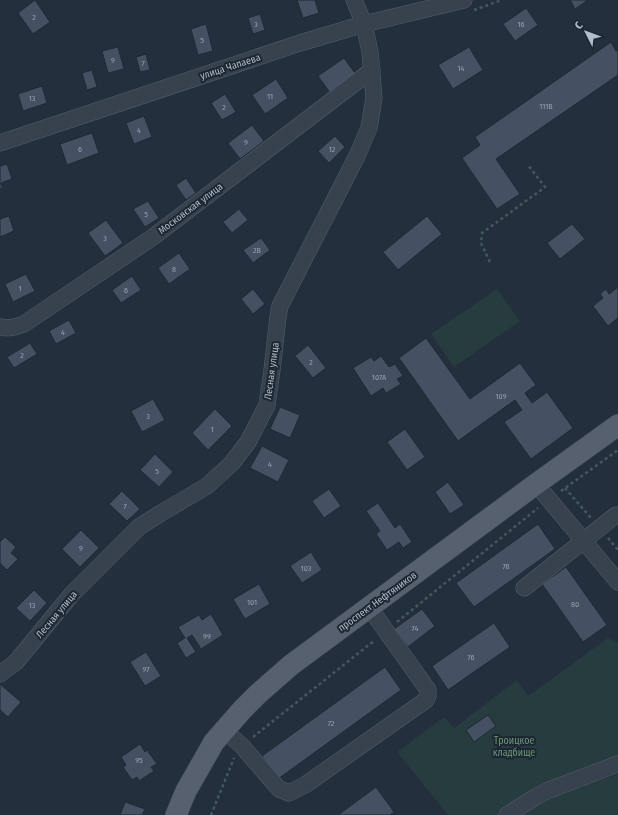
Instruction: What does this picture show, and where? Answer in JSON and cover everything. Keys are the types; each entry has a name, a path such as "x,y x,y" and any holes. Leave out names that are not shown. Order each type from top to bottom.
{"main road":[{"name":"проспект Нефтяников","path":"176,815 186,791 214,742 259,693 291,665 369,607 543,492 618,425"}],"street":[{"name":"Лесная улица","path":"0,674 16,662 72,594 139,528 206,486 232,463 248,442 267,405 280,306 358,156 369,128 374,98 370,52 364,24 354,0"},
{"name":"улица Чапаева","path":"0,143 300,43 364,24 464,0"},
{"name":"Московская улица","path":"0,327 14,328 24,324 153,236 372,70"},
{"path":"543,492 618,582"},
{"path":"524,588 616,515 618,515"},
{"path":"224,730 242,746 279,790 289,793 305,785 426,700 428,690 369,607"},
{"path":"507,815 549,790 618,764"}],"path":[{"path":"490,262 481,243 482,233 545,187 528,165"},
{"path":"211,815 235,755 242,746 386,631 543,492 618,450"}],"green space":[{"path":"497,289 520,321 454,367 431,334"},
{"name":"Троицкое кладбище","path":"608,638 618,643 618,759 498,815 448,815 397,752 444,717 454,728 517,680 528,696"},
{"path":"618,774 618,815 524,815 545,800"}],"building":[{"path":"35,0 50,22 33,34 18,13"},
{"path":"297,0 315,0 319,13 303,18"},
{"path":"570,0 588,0 575,9"},
{"path":"526,8 538,25 515,41 503,24"},
{"path":"260,14 265,30 253,34 248,18"},
{"path":"206,24 213,51 198,55 191,29"},
{"path":"611,42 616,51 618,50 618,75 496,159 520,194 497,209 462,158 480,145 475,137"},
{"path":"118,47 124,69 108,73 102,51"},
{"path":"469,47 483,70 453,89 438,65"},
{"path":"146,54 150,70 140,72 136,57"},
{"path":"344,58 357,76 331,94 318,76"},
{"path":"92,70 97,87 87,90 82,73"},
{"path":"276,79 288,98 265,114 252,95"},
{"path":"42,86 47,103 23,111 18,94"},
{"path":"225,94 236,112 222,120 211,103"},
{"path":"144,116 152,137 134,144 126,123"},
{"path":"252,125 264,141 240,159 228,143"},
{"path":"92,133 99,153 67,165 60,144"},
{"path":"335,136 345,147 329,163 318,151"},
{"path":"7,164 12,179 1,183 3,188 0,189 0,166"},
{"path":"186,178 196,193 186,200 176,185"},
{"path":"148,201 159,218 145,227 133,209"},
{"path":"239,209 248,220 232,233 223,222"},
{"path":"9,216 14,231 0,237 0,219"},
{"path":"427,216 442,234 398,270 383,252"},
{"path":"106,220 123,243 105,256 88,233"},
{"path":"572,224 585,239 560,259 547,243"},
{"path":"261,238 270,250 253,263 243,250"},
{"path":"179,253 190,269 169,284 158,268"},
{"path":"26,274 35,291 13,302 5,284"},
{"path":"132,276 141,290 121,303 112,290"},
{"path":"618,287 618,318 608,326 593,306 603,298 600,294 606,289 609,294"},
{"path":"253,289 265,304 253,314 241,299"},
{"path":"69,320 76,333 56,344 49,331"},
{"path":"426,338 470,399 520,363 536,385 525,393 532,403 547,392 573,428 531,459 504,422 522,410 515,400 458,441 399,358"},
{"path":"30,343 37,354 14,368 7,357"},
{"path":"308,345 326,368 313,378 295,356"},
{"path":"381,356 389,367 395,364 403,376 397,379 401,384 386,393 383,388 371,396 353,368 371,357 374,361"},
{"path":"153,399 165,420 142,432 131,411"},
{"path":"280,407 300,415 290,438 270,429"},
{"path":"215,409 232,426 208,450 192,433"},
{"path":"405,429 425,457 407,470 387,442"},
{"path":"262,446 289,460 278,482 250,468"},
{"path":"155,454 173,472 159,487 140,470"},
{"path":"448,482 464,505 450,514 435,492"},
{"path":"329,489 341,506 324,518 312,501"},
{"path":"122,491 140,509 127,521 109,504"},
{"path":"378,503 395,528 400,524 412,542 403,548 399,542 387,550 376,534 380,531 366,511"},
{"path":"538,524 555,549 474,607 456,583"},
{"path":"81,530 99,548 80,567 62,549"},
{"path":"5,537 16,547 11,553 18,559 7,570 0,563 0,542"},
{"path":"311,552 322,570 302,583 290,566"},
{"path":"566,567 607,625 583,642 542,584"},
{"path":"259,584 270,604 245,619 233,599"},
{"path":"34,590 47,603 30,621 16,608"},
{"path":"422,609 435,626 408,647 394,629"},
{"path":"211,614 223,635 201,649 192,635 187,638 196,652 186,658 177,643 185,638 178,627 199,615 202,620"},
{"path":"494,623 510,647 448,690 432,666"},
{"path":"146,652 161,676 145,686 130,662"},
{"path":"385,667 401,690 278,779 262,756"},
{"path":"0,684 21,702 8,717 0,710"},
{"path":"488,715 496,726 474,742 466,730"},
{"path":"140,744 145,752 147,750 157,764 151,767 154,771 139,781 137,777 132,780 123,767 126,765 121,757"},
{"path":"376,787 394,812 390,815 338,815"},
{"path":"125,802 145,809 142,815 120,815"}]}
